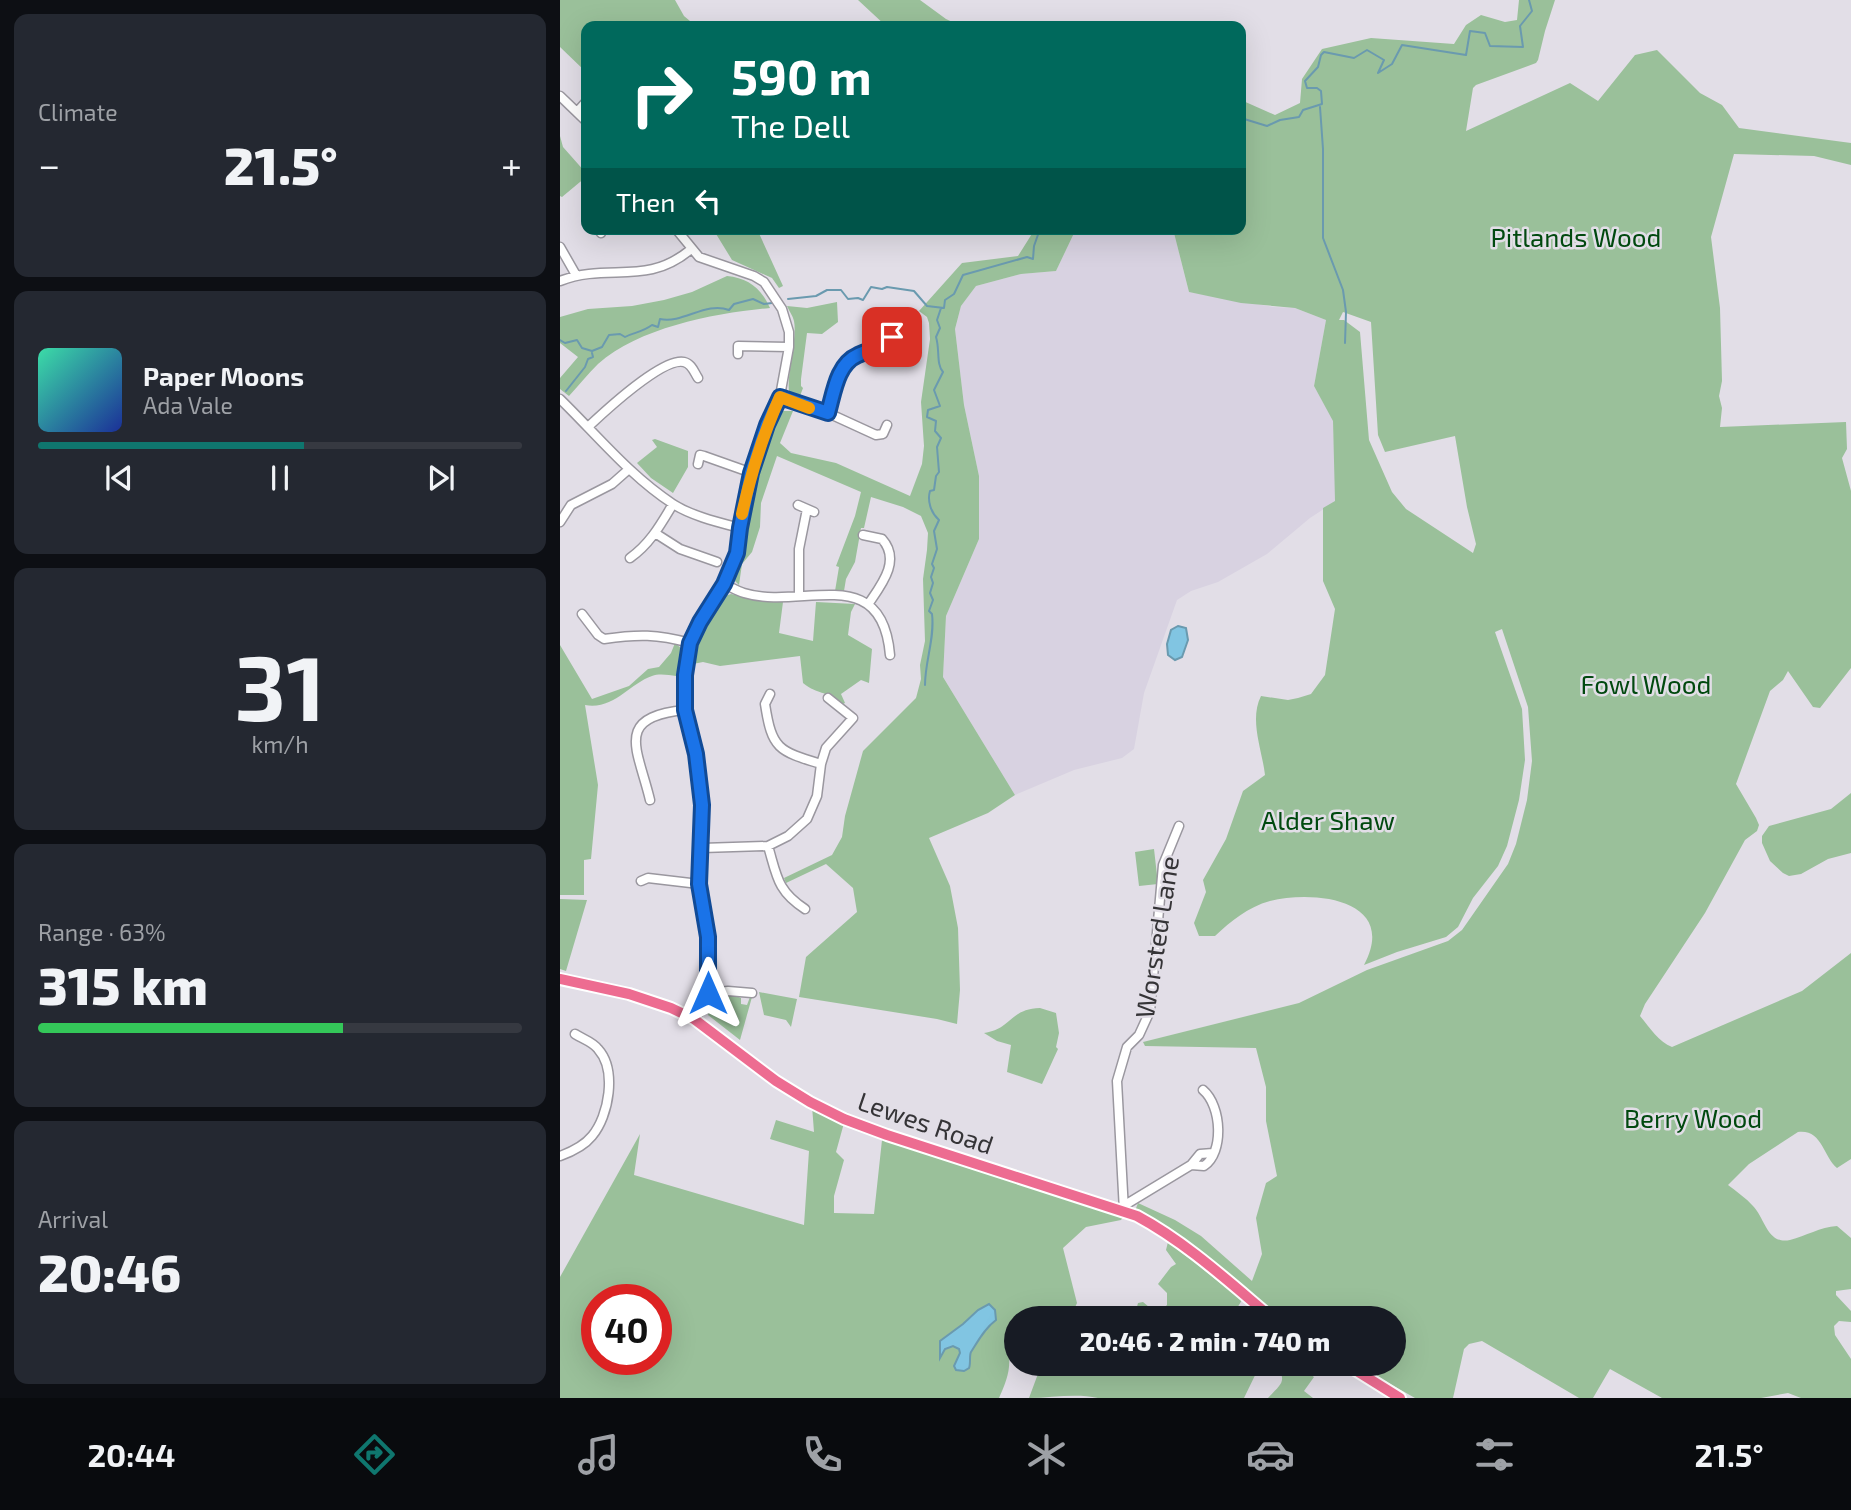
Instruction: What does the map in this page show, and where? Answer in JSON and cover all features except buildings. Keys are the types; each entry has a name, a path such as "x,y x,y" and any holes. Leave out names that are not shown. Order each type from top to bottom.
{"highway":[{"name":"Lewes Road","path":"560,979 629,994 694,1019 776,1081 845,1119 887,1135 1124,1208 1157,1227 1198,1257 1257,1306"},
{"path":"1365,1376 1400,1398"}],"street":[{"path":"560,96 581,116"},
{"path":"577,112 581,108"},
{"path":"680,235 690,250 699,257 764,282 782,309 789,332 780,397 767,425 751,473 737,553 724,584 690,643 685,675 685,710 696,754 702,805 699,884 708,937 708,993 694,1019"},
{"path":"560,247 576,275"},
{"path":"560,281 593,272 649,271 668,265 690,250"},
{"path":"828,413 842,368 847,361 881,348 892,337"},
{"path":"738,354 738,346 789,347"},
{"path":"589,426 626,393 667,365 682,362 690,365 698,379"},
{"path":"780,397 828,413 876,435 883,434 887,425"},
{"path":"560,399 629,468 673,504 709,520 740,528"},
{"path":"698,464 700,455 751,473"},
{"path":"560,522 571,505 612,484 629,468"},
{"path":"630,558 640,551 655,533 673,504"},
{"path":"799,596 799,549 806,509"},
{"path":"655,533 680,549 717,562"},
{"path":"863,535 882,538 890,550 885,580 869,603"},
{"path":"724,584 744,593 768,596 841,595 869,603 882,620 888,635 890,655"},
{"path":"582,614 604,639 630,635 660,635 690,643"},
{"path":"770,694 765,704 772,737 786,754 821,764"},
{"path":"702,848 768,846 788,836 807,819 817,796 826,748 853,718 828,698"},
{"path":"650,800 635,745 636,732 645,720 660,713 685,710"},
{"name":"Worsted Lane","path":"1124,1208 1117,1081 1127,1048 1139,1035 1150,1011 1163,865 1179,826"},
{"path":"768,846 781,889 789,899 805,909"},
{"path":"641,881 648,878 699,884"},
{"path":"708,993 728,991 748,996"},
{"path":"560,1156 577,1149 591,1138 600,1124 606,1105 607,1066 596,1046 575,1034"},
{"path":"1124,1208 1191,1165 1203,1166 1212,1159 1219,1130 1217,1111 1211,1097 1203,1090"}],"shaded area":[{"path":"1073,235 1175,235 1189,292 1273,307 1295,308 1326,320 1314,386 1333,420 1336,501 1310,518 1267,554 1218,582 1191,591 1177,600 1144,693 1134,749 1122,758 1074,770 1015,795 943,677 946,616 979,539 979,476 964,405 955,329 961,306 976,286 1021,274 1056,271"}],"green space":[{"path":"560,0 675,0 690,21 581,21 581,67 560,47"},
{"path":"858,0 920,0 950,21 881,21"},
{"path":"1519,0 1555,0 1536,63 1476,85 1473,88 1466,131 1570,83 1598,101 1635,55 1657,50 1700,93 1722,105 1739,128 1851,143 1851,165 1814,156 1734,154 1711,237 1720,308 1720,427 1846,422 1847,449 1842,458 1851,491 1851,668 1820,708 1813,707 1788,671 1783,680 1770,691 1736,784 1756,818 1759,825 1757,831 1745,840 1705,913 1645,1004 1640,1016 1659,1038 1672,1047 1802,991 1851,953 1851,1159 1837,1168 1817,1139 1806,1132 1798,1132 1749,1164 1728,1185 1753,1206 1771,1235 1776,1238 1790,1240 1837,1226 1851,1238 1851,1289 1836,1291 1836,1295 1851,1311 1851,1322 1839,1321 1834,1326 1835,1335 1851,1359 1851,1398 1801,1398 1788,1393 1761,1398 1662,1398 1610,1369 1593,1398 1579,1398 1482,1341 1469,1344 1464,1349 1453,1398 1415,1398 1376,1376 1406,1376 1406,1306 1266,1306 1229,1276 1135,1211 1138,1203 1175,1220 1201,1236 1252,1281 1262,1254 1256,1218 1266,1183 1277,1176 1266,1121 1266,1087 1256,1048 1145,1046 1143,1042 1299,1003 1367,970 1448,941 1462,930 1508,864 1516,844 1527,800 1532,761 1528,707 1502,629 1495,632 1522,709 1525,760 1519,800 1507,846 1498,866 1473,898 1458,927 1446,937 1364,965 1372,943 1370,926 1361,913 1347,904 1328,899 1308,897 1270,901 1240,915 1215,936 1199,936 1194,923 1206,892 1203,880 1226,839 1243,791 1265,775 1256,725 1261,696 1288,700 1311,694 1325,675 1335,609 1323,581 1323,508 1335,501 1333,421 1314,386 1326,320 1295,308 1241,303 1189,292 1175,235 1246,235 1246,102 1275,115 1300,103 1302,79 1322,49 1371,38 1454,44 1466,25 1481,15 1505,22 1517,20","holes":["1343,312 1371,322 1378,435 1385,452 1455,436 1476,544 1473,553 1406,509 1392,492 1369,440 1360,332 1344,320 1339,320"]},
{"path":"560,136 563,147 581,167 581,181 560,196"},
{"path":"717,235 760,235 783,286 779,288 772,278 732,260"},
{"path":"1031,235 1073,235 1056,271 1021,274 976,286 961,306 955,329 964,405 979,476 979,539 946,616 943,677 1015,795 988,813 929,838 950,886 958,928 960,990 957,1024 799,997 806,957 857,912 853,888 826,864 786,883 784,878 832,855 842,837 863,751 916,698 925,641 923,579 928,533 921,516 871,497 864,528 861,528 855,562 846,579 844,591 835,591 839,567 836,566 861,492 777,456 761,503 760,527 752,552 742,564 739,585 734,580 763,448 775,421 783,411 793,411 780,443 791,453 836,463 910,496 922,464 924,446 921,402 930,339 927,317 919,311 962,263 1018,256"},
{"path":"727,276 753,285 770,308 703,318 657,331 615,351 598,364 569,396 560,389 560,378 578,357 560,343 560,317 588,309 632,306 664,300 692,292"},
{"path":"837,302 838,322 822,334 807,333 801,379 803,388 800,396 796,395 792,399 789,385 795,330 787,306 807,308"},
{"path":"652,440 688,451 688,467 673,493 651,478 637,463 657,447"},
{"path":"731,594 761,601 783,602 779,633 813,641 816,602 855,604 851,612 848,635 872,649 869,683 861,680 841,694 845,703 839,706 826,694 803,683 800,656 720,666 703,662 693,664 710,613 723,597"},
{"path":"675,643 682,649 676,676 655,675 604,704 585,705 598,785 591,859 584,860 584,895 560,895 560,645 592,699 629,686 648,669 659,667 671,653"},
{"path":"1851,793 1851,853 1828,859 1801,874 1789,876 1770,861 1762,843 1762,836 1769,826 1831,809"},
{"path":"1154,849 1158,884 1139,886 1135,852"},
{"path":"560,899 587,900 566,971 560,969"},
{"path":"759,992 797,999 791,1027 786,1020 764,1015"},
{"path":"734,995 741,998 741,1004 747,1005 752,997 740,1040 708,1015 716,996"},
{"path":"1040,1008 1056,1013 1059,1033 1056,1047 1058,1049 1042,1084 1007,1072 1011,1045 984,1033 1000,1028 1022,1012"},
{"path":"812,1106 844,1123 836,1152 844,1160 834,1196 834,1213 874,1214 882,1140 1123,1217 1121,1220 1086,1227 1063,1248 1076,1306 1004,1306 1004,1376 1007,1376 999,1398 560,1398 560,1277 640,1134 634,1175 804,1225 809,1151 770,1139 776,1120 814,1132"},
{"path":"1168,1242 1242,1300 1238,1306 1166,1306 1167,1293 1158,1284 1176,1264 1166,1250"},
{"path":"1037,1376 1255,1376 1244,1398 1029,1398"},
{"path":"1313,1376 1304,1391 1313,1398 1268,1398 1282,1382 1282,1378"}],"water":[{"path":"1178,626 1186,628 1188,640 1182,657 1175,660 1168,655 1167,644 1171,630"},
{"path":"989,1304 995,1310 996,1320 971,1352 969,1368 964,1371 956,1370 954,1366 959,1349 953,1346 945,1349 940,1358 940,1341"}],"waterway":[{"path":"1246,120 1267,126 1280,120 1299,117 1303,110 1322,104 1321,91 1307,88 1305,81 1318,67 1324,52 1354,58 1367,50 1384,60 1378,73 1392,64 1402,45 1466,55 1470,31 1485,33 1490,46 1523,47 1520,26 1532,11 1529,0"},
{"path":"1320,107 1323,238 1343,290 1346,312 1345,343"},
{"path":"788,299 816,296 827,290 841,290 848,299 863,300 871,287 887,287 914,291 927,306 944,308 945,300 954,294 963,275 1027,257 1033,259 1038,235"},
{"path":"560,340 565,343 577,340 582,348 592,351 602,347 609,335 620,334 625,337 652,325 658,327 660,319 669,320 712,308 729,310 734,304 753,299 764,304 772,303"},
{"path":"925,685 932,632 932,614 929,611 933,600 930,593 933,583 932,564 937,549 934,531 939,520 930,507 929,495 930,491 934,490 939,472 937,447 941,438 935,431 936,421 927,417 928,410 940,406 934,390 943,372 936,337 940,328 937,320 941,308"},
{"path":"566,391 588,359 593,357 592,353"}],"slow traffic":[{"path":"742,514 751,473 767,425 780,397 809,408"}],"route":[{"path":"708,993 708,937 699,884 702,805 696,754 685,710 685,675 690,643 724,584 737,553 751,473 767,425 780,397 828,413 842,368 847,361 881,348 892,337"}],"park label":[{"name":"Pitlands Wood","path":"1576,236"},
{"name":"Fowl Wood","path":"1646,683"},
{"name":"Alder Shaw","path":"1328,819"},
{"name":"Berry Wood","path":"1693,1117"}]}
